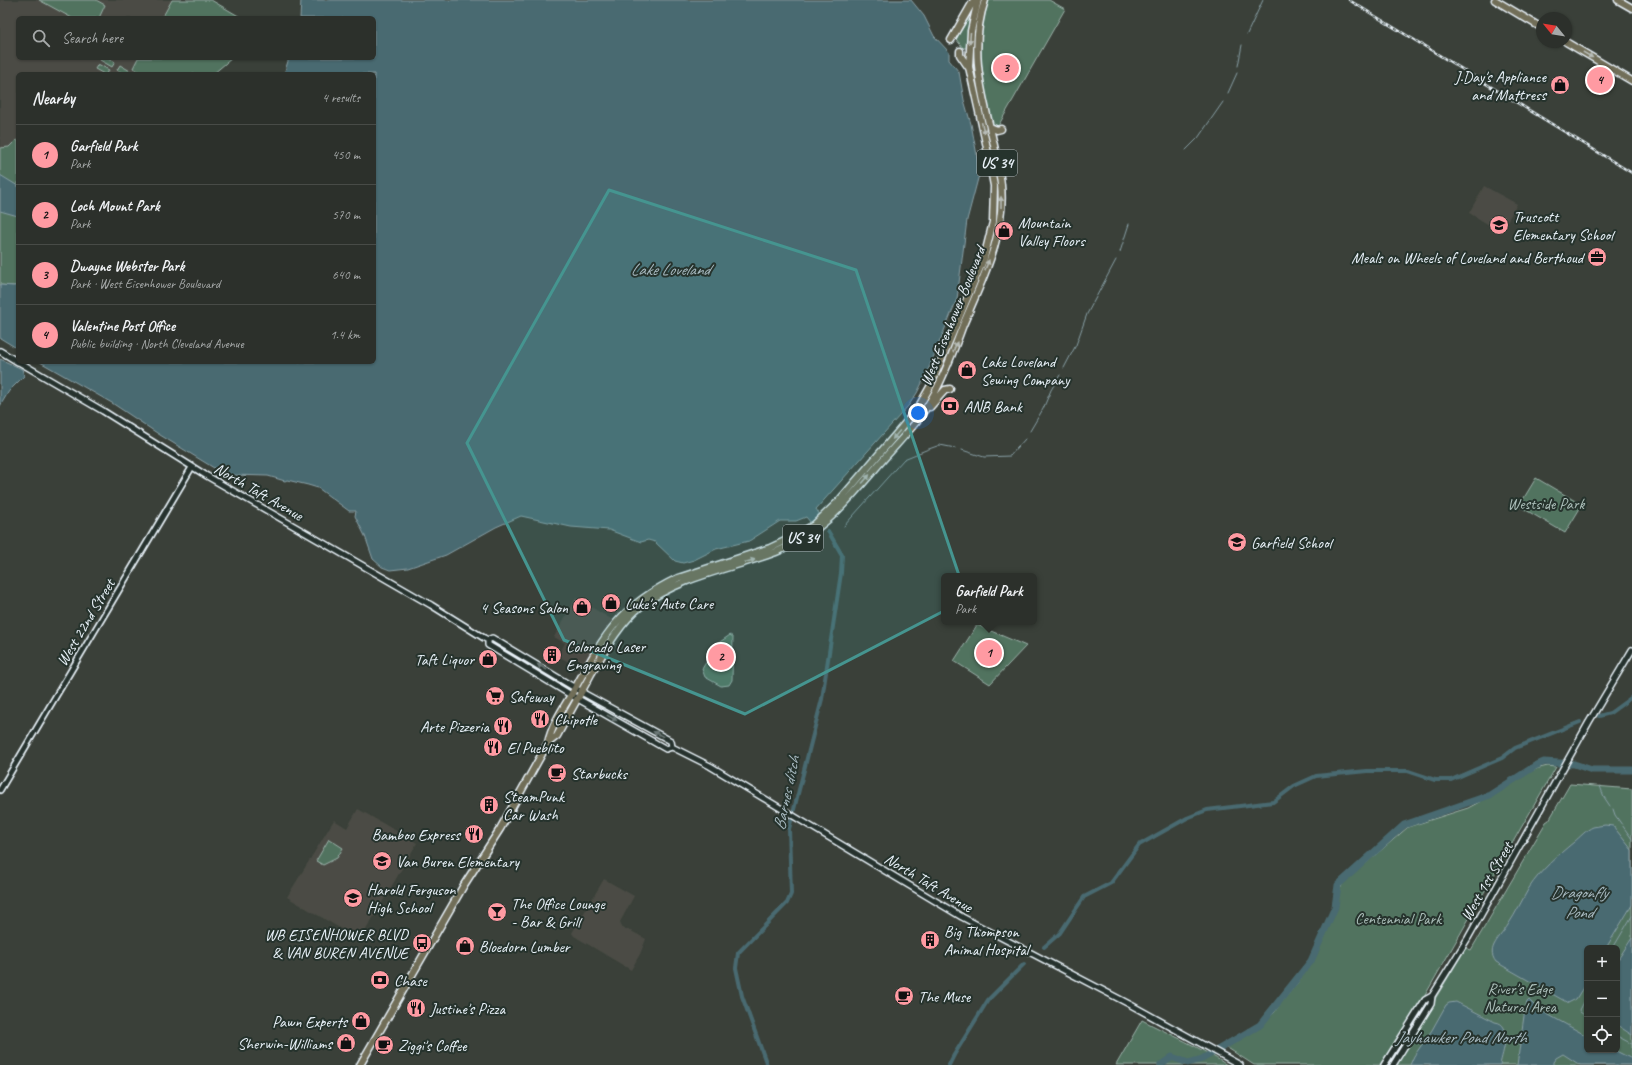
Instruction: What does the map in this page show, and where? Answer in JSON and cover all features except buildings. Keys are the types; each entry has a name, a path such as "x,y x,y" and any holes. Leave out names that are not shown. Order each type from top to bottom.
{"highway":[{"path":"951,40 974,0"},
{"name":"West Eisenhower Boulevard","path":"360,1065 464,885 496,834 548,743 550,732 575,687 612,627 630,608 644,597 678,578 770,548 814,525 838,502 908,420 930,387 984,258 992,230 994,186 970,68 969,52 971,31 978,0"},
{"name":"West Eisenhower Boulevard","path":"548,743 557,736 611,641 641,606 664,592 686,582 779,551 819,528 840,509 925,410 942,378 996,241 1002,206 1001,187 990,127 980,86 977,58 978,28 980,14 985,0"},
{"path":"1495,0 1536,24"},
{"path":"1618,0 1632,8"},
{"path":"1572,45 1632,80"},
{"path":"960,50 960,55 970,68"},
{"path":"990,127 997,130 1000,129"},
{"path":"992,230 994,234 993,238 996,241"},
{"path":"925,410 929,409 944,390 950,388"}],"main road":[{"name":"North Taft Avenue","path":"0,351 16,361"},
{"name":"North Taft Avenue","path":"21,364 103,411 192,467 431,605 488,640 492,638 671,741 672,747"},
{"name":"North Taft Avenue","path":"488,640 488,645 571,696 666,748 672,747 710,766 962,917 1223,1054 1240,1065"},
{"name":"West 1st Street","path":"1393,1065 1431,1004 1432,996 1468,938 1572,752 1632,650"},
{"name":"West 1st Street","path":"1384,1065 1425,1000 1432,996"}],"street":[{"name":"West 22nd Street","path":"0,790 192,467"}],"highlighted area":[{"path":"609,190 856,270 967,599 745,714 564,640 467,443"}],"shaded area":[{"path":"0,0 211,0 239,16 16,16 16,60 230,60 215,72 16,72 16,140 9,147 0,148"},
{"path":"1484,186 1517,204 1501,232 1469,213"},
{"path":"576,598 613,620 604,631 581,669 558,656 565,643 554,637"},
{"path":"358,809 417,843 360,940 287,897 334,820 347,828"},
{"path":"604,879 634,896 620,922 623,928 646,939 631,970 574,936 572,933"}],"green space":[{"path":"39,0 96,0 105,5 100,16 68,16"},
{"path":"172,0 211,0 239,16 163,16"},
{"path":"989,0 1049,0 1065,9 997,128 993,126 983,79 981,47 984,16"},
{"path":"969,18 967,48 963,48 956,39"},
{"path":"100,60 112,60 115,62 112,67"},
{"path":"137,60 230,60 215,72 140,72 133,68"},
{"path":"98,64 109,70 108,72 100,72 95,69"},
{"path":"120,65 132,72 120,72 117,70"},
{"path":"16,140 16,286 14,286 0,285 0,148 9,147"},
{"name":"Westside Park","path":"1536,478 1582,505 1565,533 1519,506"},
{"path":"977,625 1026,646 990,684 954,661"},
{"path":"730,635 733,637 732,680 729,685 721,686 705,677 702,669 717,644"},
{"name":"Centennial Park","path":"1548,766 1556,767 1424,997 1380,1065 1254,1065 1226,1047 1258,1029 1274,1013 1299,981 1313,960 1324,938 1338,904 1339,892 1342,885 1351,876 1408,827 1468,808 1523,775"},
{"name":"River's Edge Natural Area","path":"1570,784 1632,789 1632,1065 1395,1065 1466,948 1471,950 1546,822 1549,820"},
{"path":"329,839 343,848 337,858 323,865 316,861"},
{"path":"1142,1020 1196,1047 1227,1065 1116,1065"}],"water":[{"name":"Lake Loveland","path":"301,0 911,0 924,16 934,36 949,52 949,60 959,72 980,171 967,220 957,299 926,375 917,393 909,405 816,509 820,515 811,523 806,517 796,521 780,521 749,541 716,549 694,560 683,563 675,561 655,542 648,540 641,542 609,530 571,527 521,516 496,527 446,555 408,568 390,570 382,567 373,559 365,536 355,516 356,511 349,511 318,488 268,476 231,475 214,468 112,403 44,364 376,364 376,72 285,72 288,60 376,60 376,16 300,16"},
{"path":"0,175 16,185 16,215 0,211"},
{"path":"0,285 16,286 16,348 0,338"},
{"path":"0,359 22,369 24,376 9,391 0,406"},
{"name":"Dragonfly Pond","path":"1605,825 1613,826 1632,850 1632,905 1608,945 1584,945 1584,986 1576,999 1568,1003 1496,962 1492,952 1495,943 1511,920 1533,882 1562,852 1593,827"},
{"path":"1632,938 1632,1035 1620,1027 1620,956"},
{"path":"1529,1000 1538,1009 1584,1034 1584,1053 1620,1053 1632,1059 1632,1065 1580,1065 1563,1054 1556,1058 1553,1065 1517,1065 1527,1002"},
{"name":"Jayhawker Pond North","path":"1456,1002 1501,1024 1504,1028 1505,1040 1500,1065 1410,1065 1414,1056 1432,1030 1446,1005"}],"waterway":[{"path":"1247,34 1263,0"},
{"path":"1238,66 1242,45"},
{"path":"1228,93 1237,73"},
{"path":"1186,150 1198,138 1223,102"},
{"path":"1120,252 1129,224"},
{"path":"1064,368 1076,345 1087,314 1116,260"},
{"path":"1030,431 1060,375"},
{"path":"962,450 984,457 1010,456 1025,439"},
{"path":"844,526 904,459 940,445 955,448"},
{"name":"Barnes ditch","path":"767,1065 742,996 736,968 738,953 787,903 791,894 789,829 822,699 841,573 842,555 828,531"},
{"path":"1599,716 1610,713 1632,697"},
{"path":"1044,947 1060,933 1084,897 1111,883 1139,845 1187,818 1207,810 1273,802 1294,786 1316,776 1367,771 1408,771 1435,780 1451,780 1502,758 1515,748 1580,722"},
{"path":"1161,1065 1172,1057 1188,1063 1202,1059 1260,1025 1311,961 1335,907 1338,885 1404,825 1490,795 1535,766 1544,762 1574,764 1592,770 1632,770"},
{"path":"1600,786 1604,797 1610,806"},
{"path":"1613,809 1615,815 1632,839"},
{"path":"1615,945 1632,916"},
{"path":"949,1065 988,1000 1024,964"},
{"path":"1584,1000 1579,1010 1584,1015"},
{"path":"1620,1038 1632,1044"}],"railway":[{"path":"1349,0 1632,173"}],"place":[{"name":"Dwayne Webster Park","path":"1006,68"},
{"name":"Valentine Post Office","path":"1600,80"},
{"name":"J.Day's Appliance and Mattress","path":"1560,85"},
{"name":"Truscott Elementary School","path":"1499,225"},
{"name":"Mountain Valley Floors","path":"1004,231"},
{"name":"Meals on Wheels of Loveland and Berthoud","path":"1597,257"},
{"name":"Lake Loveland Sewing Company","path":"967,370"},
{"name":"ANB Bank","path":"950,406"},
{"name":"Garfield School","path":"1237,542"},
{"name":"Luke's Auto Care","path":"611,603"},
{"name":"4 Seasons Salon","path":"582,607"},
{"name":"Garfield Park","path":"989,653"},
{"name":"Colorado Laser Engraving","path":"552,655"},
{"name":"Loch Mount Park","path":"721,657"},
{"name":"Taft Liquor","path":"488,659"},
{"name":"Safeway","path":"495,696"},
{"name":"Chipotle","path":"540,719"},
{"name":"Arte Pizzeria","path":"503,726"},
{"name":"El Pueblito","path":"493,747"},
{"name":"Starbucks","path":"557,773"},
{"name":"SteamPunk Car Wash","path":"489,805"},
{"name":"Bamboo Express","path":"474,834"},
{"name":"Van Buren Elementary","path":"382,861"},
{"name":"Harold Ferguson High School","path":"353,898"},
{"name":"The Office Lounge - Bar & Grill","path":"497,912"},
{"name":"Big Thompson Animal Hospital","path":"930,940"},
{"name":"WB EISENHOWER BLVD & VAN BUREN AVENUE","path":"422,943"},
{"name":"Bloedorn Lumber","path":"465,946"},
{"name":"Chase","path":"380,980"},
{"name":"The Muse","path":"904,996"},
{"name":"Justine's Pizza","path":"416,1008"},
{"name":"Pawn Experts","path":"361,1021"},
{"name":"Sherwin-Williams","path":"346,1043"},
{"name":"Ziggi's Coffee","path":"384,1045"}]}
